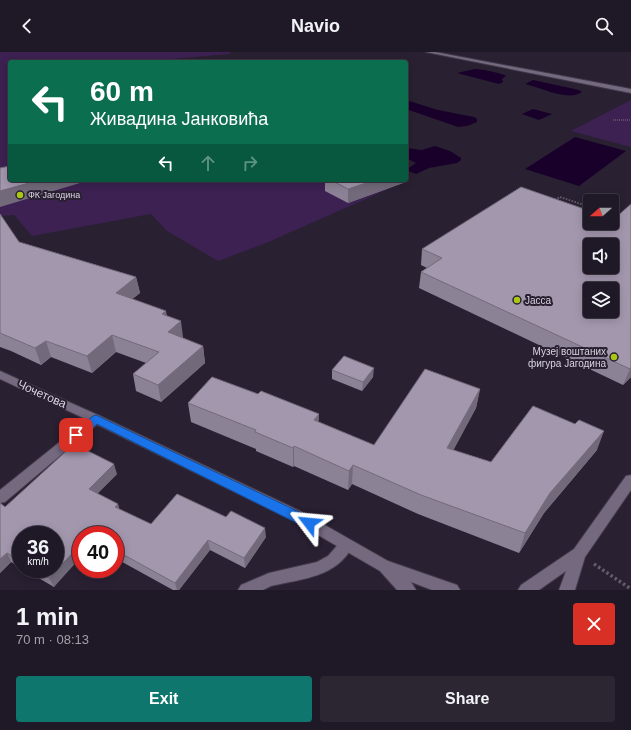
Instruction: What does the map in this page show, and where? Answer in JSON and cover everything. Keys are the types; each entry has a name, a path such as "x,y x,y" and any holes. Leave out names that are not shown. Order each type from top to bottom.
{"street":[{"path":"428,52 631,90"},
{"name":"Чочетова","path":"0,375 96,419 297,516 383,566 452,590"},
{"path":"0,498 96,419"},
{"path":"567,590 579,554 631,480"},
{"path":"246,590 269,580 320,568 333,561 346,545"},
{"path":"526,590 579,554"},
{"name":"Чочетова","path":"383,566 408,590"}],"path":[{"path":"613,120 631,120"},
{"path":"554,201 560,197 583,205"},
{"path":"619,217 624,219"},
{"path":"579,554 631,589"}],"shaded area":[{"path":"0,52 231,52 229,54 171,60 8,60 8,182 379,182 393,187 266,243 218,261 167,231 151,214 32,236 14,215 0,216"},
{"path":"475,69 491,71 506,76 502,79 503,82 499,84 457,73"},
{"path":"533,80 579,90 582,92 576,95 562,95 525,84"},
{"path":"631,100 631,147 571,131"},
{"path":"408,101 438,110 474,117 477,119 477,122 467,126 458,127 408,110"},
{"path":"533,109 552,114 539,120 522,114"},
{"path":"575,137 626,151 579,186 525,169"},
{"path":"435,146 450,151 461,158 461,160 457,163 429,168 416,174 408,171 408,169 416,163 408,159 408,148 422,150"}],"building":[{"path":"8,166 8,182 33,182 0,191 0,168"},
{"path":"335,182 369,182 348,189"},
{"name":"Јасса","path":"521,187 583,209 583,230 619,230 619,215 631,204 630,369 421,272 442,258 422,249"},
{"path":"0,214 19,242 136,277 116,293 166,311 162,314 181,321 168,332 203,346 158,385 133,374 159,352 112,335 87,356 46,341 35,348 0,333"},
{"path":"344,356 374,368 363,382 332,370"},
{"path":"425,369 480,389 447,448 491,462 533,406 575,424 579,420 604,431 550,493 525,533 421,495 353,465 349,471 294,446 293,448 255,432 256,430 188,403 212,377 258,394 261,391 319,414 314,420 374,445"},
{"path":"74,444 114,464 89,489 118,504 115,507 151,524 177,494 226,517 231,511 265,528 244,558 208,540 175,583 124,555 124,526 72,526 72,554 64,562 64,526 12,526 12,556 7,553 0,559 0,503 5,507"}],"place":[{"name":"ФК Јагодина","path":"20,195"},
{"name":"Јасса","path":"517,300"},
{"name":"Музеј воштаних фигура Јагодина","path":"614,357"}],"route":[{"path":"76,435 96,419 309,523"}]}
